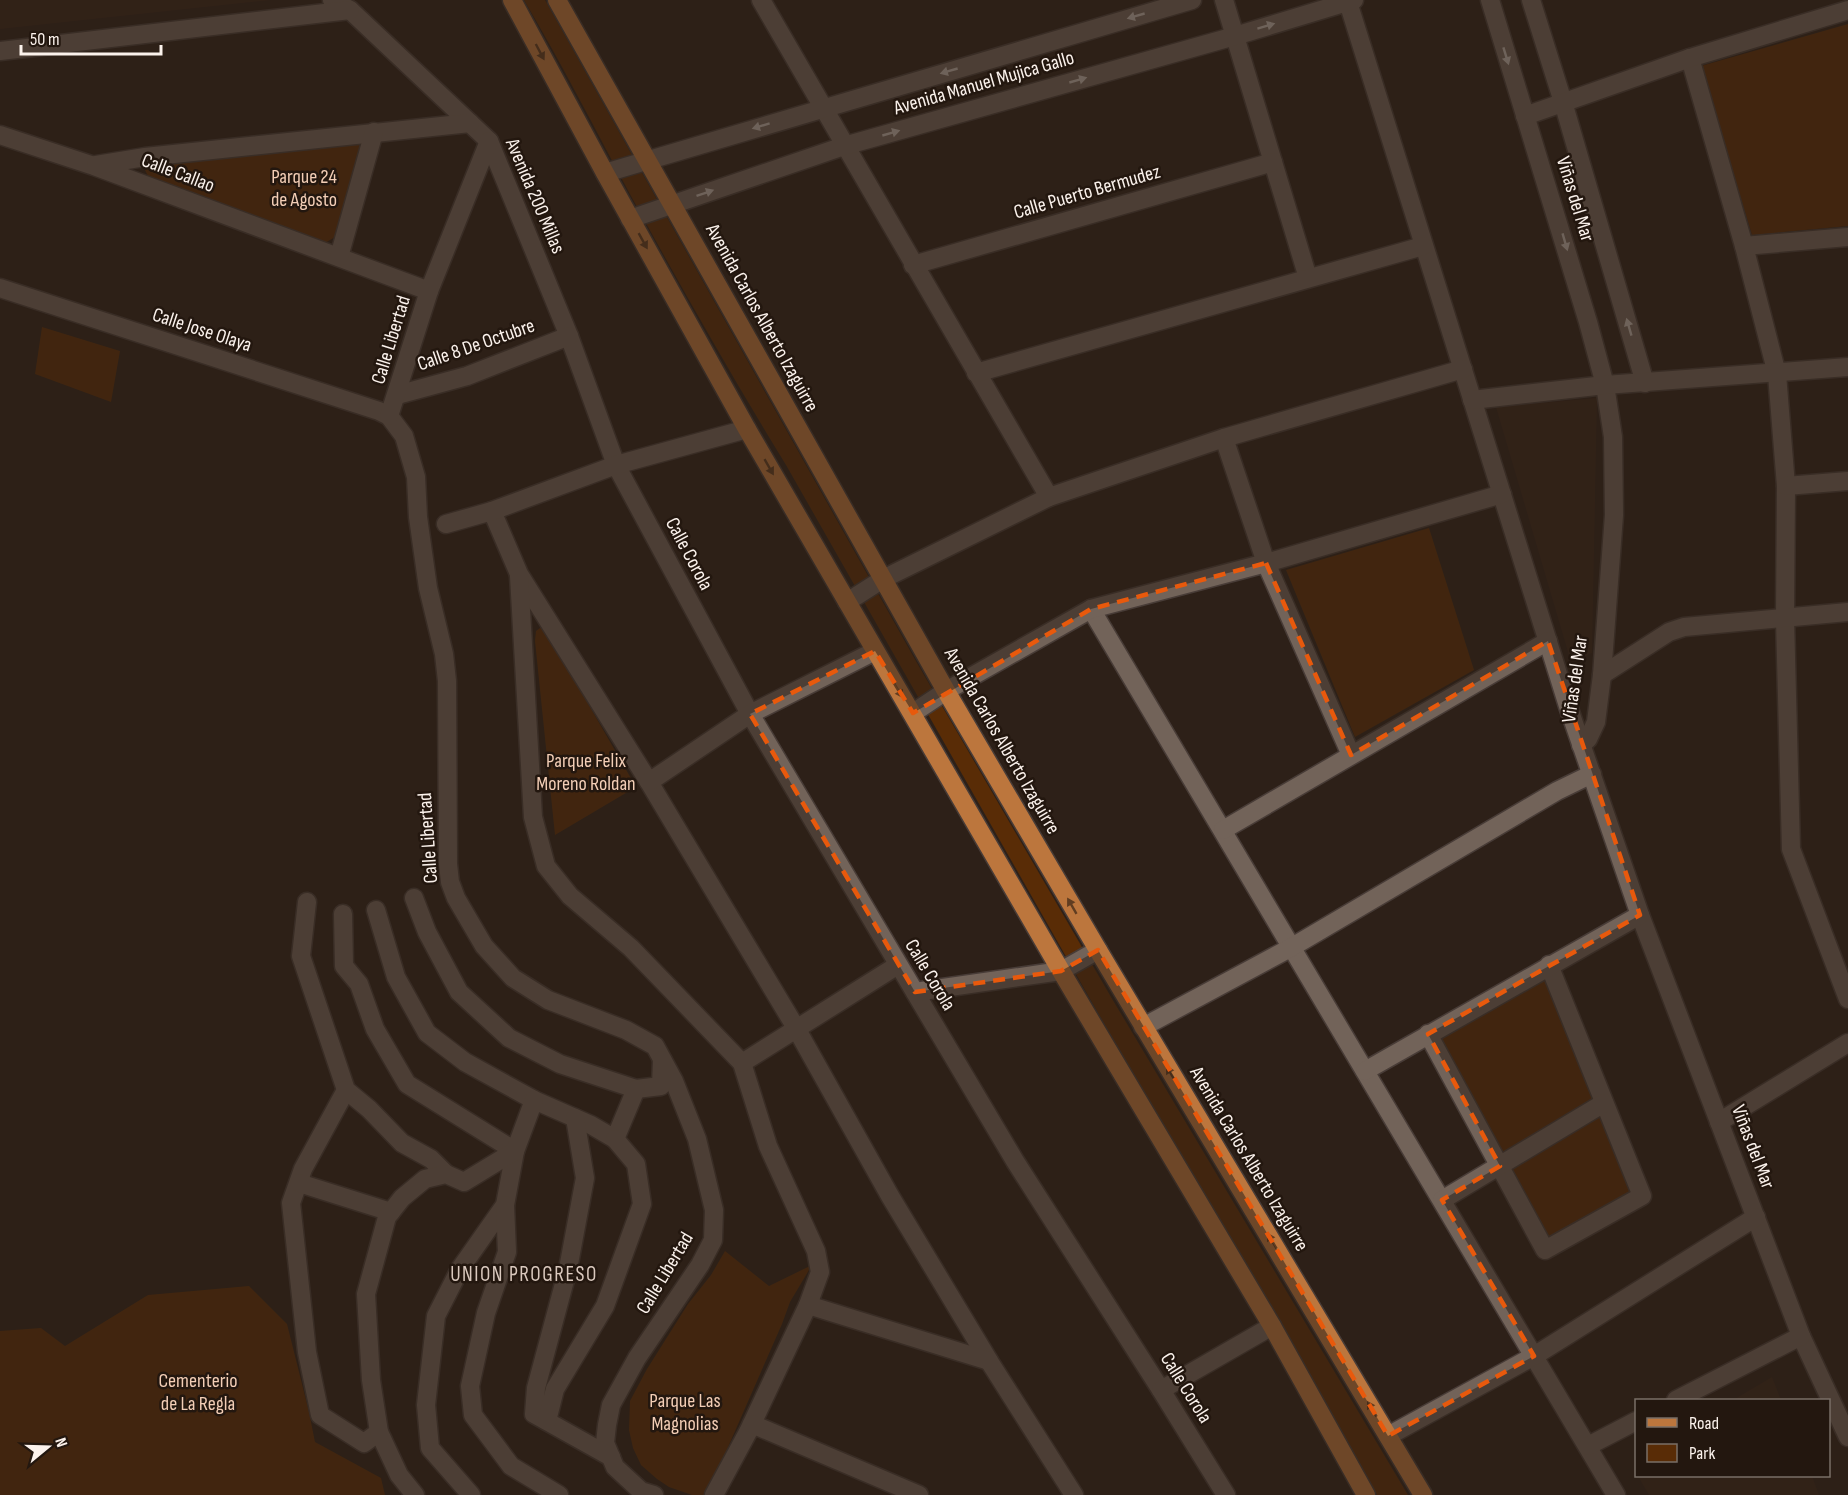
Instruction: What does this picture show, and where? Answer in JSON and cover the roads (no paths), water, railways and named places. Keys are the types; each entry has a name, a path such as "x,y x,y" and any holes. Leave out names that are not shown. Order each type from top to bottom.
{"main road":[{"path":"512,0 747,429 1061,971 1272,1326 1366,1495"},
{"name":"Avenida Carlos Alberto Izaguirre","path":"557,0 946,691 1143,1027 1423,1495"}],"street":[{"name":"Avenida 200 Millas","path":"332,0 350,10 489,141 569,336 616,465"},
{"path":"761,0 1048,497"},
{"name":"Avenida Manuel Mujica Gallo","path":"605,173 1192,0"},
{"path":"1224,0 1308,278"},
{"name":"Viñas del Mar","path":"1490,0 1562,232 1605,386 1613,437 1614,515 1602,675 1596,722 1588,739 1581,745 1640,915 1801,1336 1848,1437"},
{"name":"Viñas del Mar","path":"1531,0 1645,383"},
{"path":"1351,1 1423,246 1581,745"},
{"name":"Avenida Manuel Mujica Gallo","path":"630,219 844,146 1351,1"},
{"path":"0,51 350,10"},
{"path":"1525,116 1690,58 1848,10"},
{"path":"1690,58 1744,246 1777,374 1786,486 1785,619 1791,849 1848,999"},
{"path":"94,166 145,157 470,123"},
{"path":"339,257 374,132"},
{"name":"Calle Callao","path":"0,135 94,166 429,291"},
{"name":"Calle Libertad","path":"489,141 429,291 389,416 404,436 416,477 418,518 428,588 444,654 447,681 450,882 456,898 484,946 513,978 549,1000 626,1030 655,1046 674,1082 697,1138 714,1210 713,1240 700,1265 637,1358 611,1404 605,1443 611,1457"},
{"name":"Calle Puerto Bermudez","path":"913,265 1273,162"},
{"path":"1744,246 1848,237"},
{"path":"976,373 1423,246"},
{"name":"Calle Jose Olaya","path":"0,288 389,416"},
{"name":"Calle 8 De Octubre","path":"397,395 467,376 569,336"},
{"path":"1472,400 1605,386 1848,367"},
{"path":"847,602 883,579 1048,497 1224,438 1463,369"},
{"path":"446,524 492,511 616,465 747,429"},
{"path":"1224,438 1266,563 1351,755"},
{"name":"Calle Corola","path":"616,465 750,714 898,965 1015,1161 1226,1495"},
{"path":"1786,486 1848,481"},
{"path":"913,713 946,691 1091,609 1266,563 1502,494"},
{"path":"492,511 519,574 649,782 796,1028 890,1196 989,1361 1074,1495"},
{"path":"519,574 533,817 546,866 570,896 631,948 742,1063 768,1146 816,1251 819,1272 808,1305 752,1424 714,1495"},
{"path":"1091,609 1616,1495"},
{"path":"1602,675 1668,632 1684,627 1848,612"},
{"path":"1222,830 1548,641"},
{"path":"649,782 750,714 875,651"},
{"path":"1143,1027 1292,947 1557,791 1592,774"},
{"path":"414,898 427,932 459,992 509,1038 561,1064 636,1089 661,1086 662,1060"},
{"path":"307,902 301,956 346,1090 369,1109 402,1143 431,1159 446,1174 464,1182 515,1151"},
{"path":"376,910 396,977 427,1033 465,1062 534,1100 591,1125 615,1139 636,1164 642,1204 605,1306 555,1389 547,1421"},
{"path":"343,914 344,966 359,984 375,1029 406,1084 515,1151"},
{"path":"1365,1071 1640,915"},
{"path":"915,992 1061,971 1098,950"},
{"path":"742,1063 898,965"},
{"path":"1428,1034 1545,1250 1642,1196 1549,965"},
{"path":"1719,1122 1848,1043"},
{"path":"615,1139 636,1089"},
{"path":"346,1090 303,1169 291,1203 307,1352 320,1415 364,1443 379,1432"},
{"path":"534,1100 515,1151 505,1205 507,1252 486,1313 470,1386 473,1415 511,1466 559,1495"},
{"path":"1442,1200 1604,1103"},
{"path":"575,1118 585,1178 568,1269 536,1388 534,1414 611,1457 615,1467 645,1494"},
{"path":"415,1495 399,1475 379,1432 371,1380 366,1294 387,1217 402,1198 425,1179 446,1174"},
{"path":"299,1183 392,1212"},
{"path":"471,1495 430,1448 426,1405 436,1317 460,1269 505,1205"},
{"path":"1388,1436 1534,1356 1756,1217"},
{"path":"808,1305 989,1361"},
{"path":"1161,1389 1272,1326"},
{"path":"1680,1399 1801,1336"},
{"path":"1587,1446 1635,1422"},
{"path":"752,1424 919,1495"}],"district":[{"name":"UNION PROGRESO","path":"524,1274"}],"park label":[{"name":"Parque 24 de Agosto","path":"304,188"},
{"name":"Parque Felix Moreno Roldan","path":"586,772"},
{"name":"Cementerio de La Regla","path":"198,1392"},
{"name":"Parque Las Magnolias","path":"685,1412"}]}
